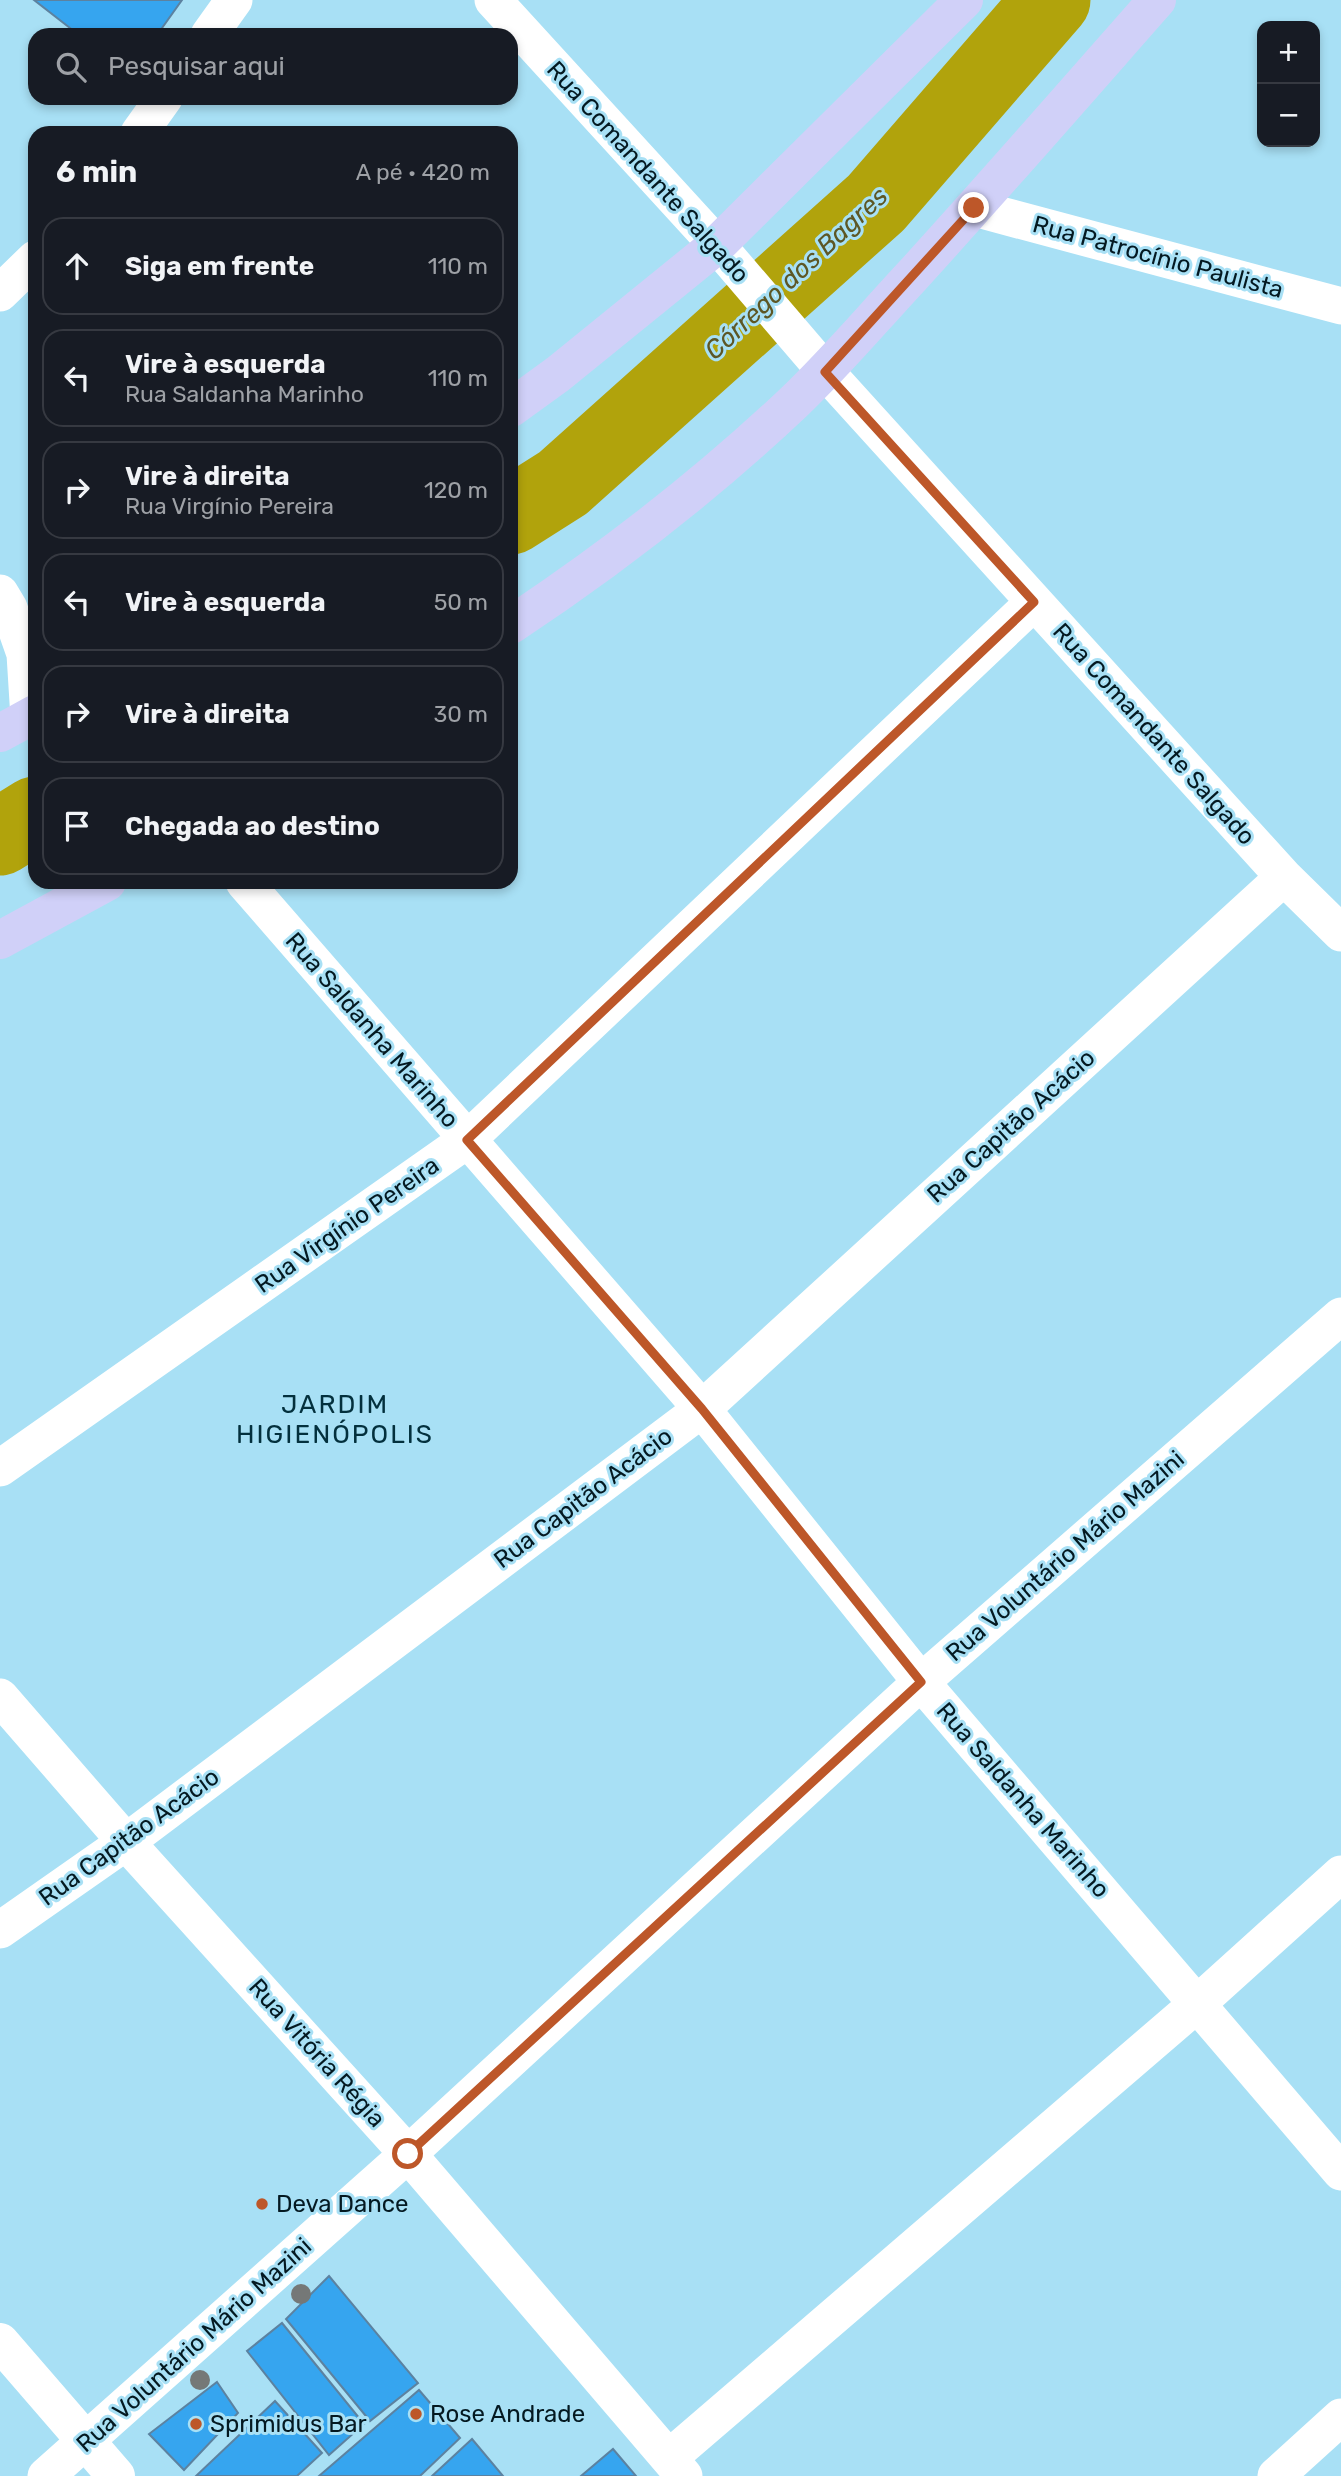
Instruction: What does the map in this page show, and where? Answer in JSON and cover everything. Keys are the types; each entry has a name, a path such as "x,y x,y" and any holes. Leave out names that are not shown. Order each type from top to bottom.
{"main road":[{"path":"518,403 726,256 964,0"},
{"path":"518,620 584,577 682,502 825,372 1157,0"},
{"path":"0,940 94,889"}],"street":[{"path":"214,28 234,0"},
{"name":"Rua Comandante Salgado","path":"493,0 726,256 825,372 1034,602 1284,877 1341,933"},
{"path":"144,126 159,105"},
{"name":"Rua Patrocínio Paulista","path":"974,208 1341,306"},
{"path":"0,293 28,265"},
{"path":"0,593 9,608 25,654 21,722"},
{"name":"Rua Virgínio Pereira","path":"0,1468 467,1140 1034,602"},
{"name":"Rua Capitão Acácio","path":"0,1930 126,1842 702,1409 1284,877"},
{"name":"Rua Saldanha Marinho","path":"250,889 702,1409 921,1682 1341,2172"},
{"name":"Rua Voluntário Mário Mazini","path":"46,2476 408,2154 921,1682 1341,1316"},
{"name":"Rua Vitória Régia","path":"0,1697 126,1842 408,2154 676,2467"},
{"path":"676,2467 1341,1874"},
{"path":"0,2342 116,2476"},
{"path":"1276,2476 1341,2417"}],"building":[{"path":"34,0 182,0 162,28 70,28"},
{"path":"329,2276 418,2383 370,2421 286,2319"},
{"path":"282,2323 364,2424 329,2455 247,2351"},
{"name":"Sprimidus Bar","path":"217,2382 238,2413 184,2470 149,2434"},
{"name":"Rose Andrade","path":"419,2390 460,2438 420,2476 319,2476"},
{"path":"275,2401 322,2453 297,2476 196,2476"},
{"path":"472,2439 503,2476 432,2476"},
{"path":"613,2449 636,2476 581,2476"}],"waterway":[{"name":"Córrego dos Bagres","path":"518,512 563,483 876,203 1052,0"},
{"name":"Córrego dos Bagres","path":"0,837 28,819"}],"place":[{"name":"Deva Dance","path":"262,2204"},
{"name":"Rose Andrade","path":"416,2414"},
{"name":"Sprimidus Bar","path":"196,2424"}],"district":[{"name":"JARDIM HIGIENÓPOLIS","path":"335,1419"}],"route":[{"path":"408,2154 921,1682 702,1409 467,1140 1034,602 825,372 974,208"}]}
